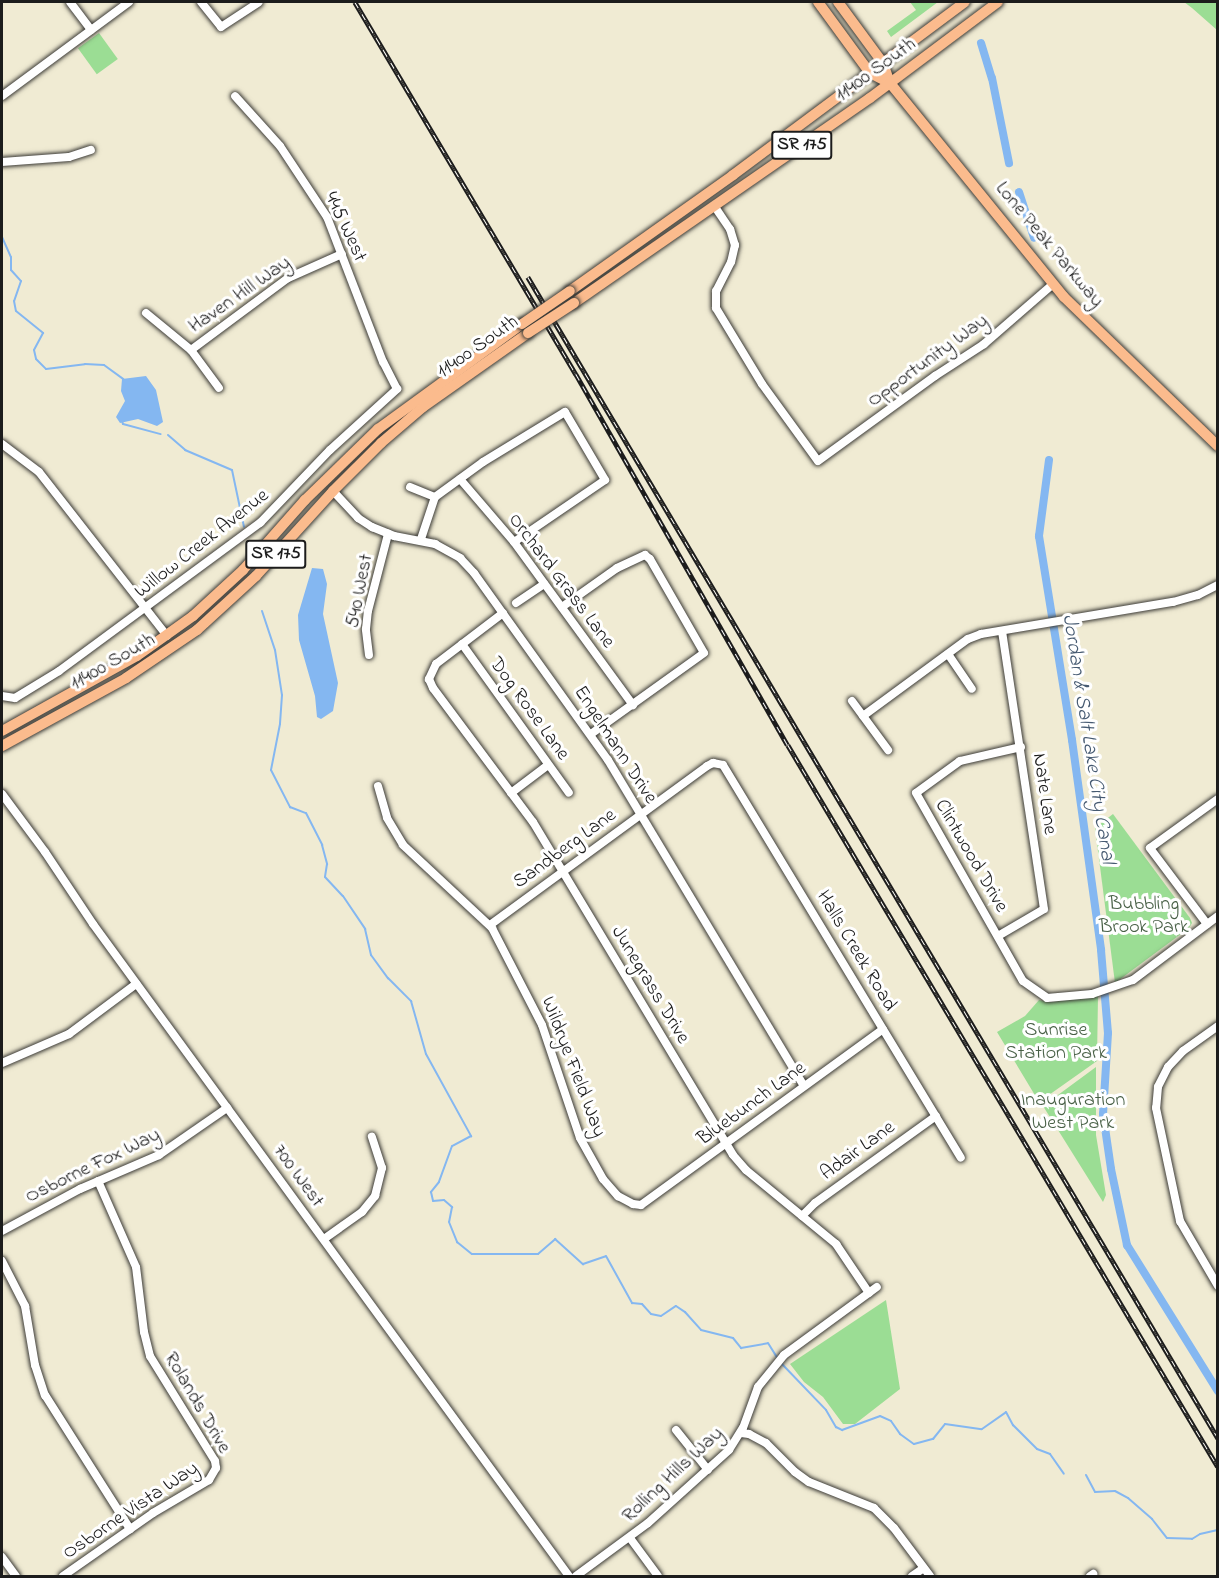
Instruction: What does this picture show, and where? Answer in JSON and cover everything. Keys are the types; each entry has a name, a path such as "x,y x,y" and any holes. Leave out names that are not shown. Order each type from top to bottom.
{"main road":[{"path":"818,2 870,73 890,83"},
{"path":"838,2 883,63 890,83"},
{"name":"11400 South","path":"2,746 142,668 197,630 256,576 365,457 417,412 570,291 965,2"},
{"name":"11400 South","path":"2,730 110,673 167,636 228,586 332,472 378,429 525,328 574,303 715,207 890,83 998,2"},
{"name":"Lone Peak Parkway","path":"890,83 1053,284 1218,446"},
{"path":"333,491 332,482 368,446 378,429"}],"street":[{"path":"70,2 91,30"},
{"path":"2,96 129,2"},
{"path":"201,2 221,27 259,2"},
{"name":"445 West","path":"235,96 286,154 327,216 383,362 397,388"},
{"path":"2,162 69,157 91,150"},
{"name":"Opportunity Way","path":"715,207 730,229 735,245 731,262 716,291 716,308 762,384 818,461 935,376 984,344 1053,284"},
{"name":"Haven Hill Way","path":"191,350 288,278 342,254"},
{"path":"146,313 191,350 219,388"},
{"name":"Willow Creek Avenue","path":"4,697 19,696 59,670 146,609 260,523 330,450 397,388"},
{"path":"421,539 435,497 565,412 605,480 514,542"},
{"path":"2,444 39,472 167,636"},
{"name":"Orchard Grass Lane","path":"460,479 514,542 633,705"},
{"path":"410,487 435,497"},
{"name":"Engelmann Drive","path":"333,491 365,523 388,534 421,539 460,558 591,734 804,1086"},
{"name":"540 West","path":"369,655 366,629 368,611 388,534"},
{"path":"562,607 617,568 645,555 650,559 704,653 591,734"},
{"path":"516,603 544,584"},
{"path":"863,716 968,639 1038,624 1173,602 1198,595 1218,585"},
{"path":"462,644 503,613"},
{"name":"Nate Lane","path":"998,936 1044,909 1002,631"},
{"name":"Junegrass Drive","path":"462,644 430,671 429,679 433,688 533,822 726,1143 746,1170 841,1249 869,1293"},
{"name":"Dog Rose Lane","path":"462,644 569,793"},
{"path":"948,654 972,689"},
{"path":"852,701 888,750"},
{"name":"Clintwood Drive","path":"1021,747 960,761 916,793 1023,981 1047,998 1100,992 1132,980 1207,924"},
{"name":"Sandberg Lane","path":"490,925 707,766 720,763"},
{"name":"Halls Creek Road","path":"720,763 728,769 961,1158"},
{"path":"511,793 548,765"},
{"name":"Wildrye Field Way","path":"378,786 387,818 403,845 490,925 542,1025 580,1138 603,1179 618,1196 641,1205"},
{"name":"700 West","path":"2,794 136,984 569,1576"},
{"path":"1218,799 1150,848 1207,924 1218,916"},
{"path":"2,1063 69,1034 136,984"},
{"path":"1218,1026 1183,1051 1167,1067 1158,1087 1156,1108 1180,1221 1218,1286"},
{"name":"Bluebunch Lane","path":"641,1205 883,1029"},
{"name":"Osborne Fox Way","path":"2,1231 98,1181 159,1155 227,1108"},
{"name":"Adair Lane","path":"802,1216 815,1203 936,1116"},
{"path":"324,1239 362,1212 378,1190 381,1161 372,1137"},
{"name":"Rolands Drive","path":"98,1181 136,1267 144,1332 150,1356 215,1461 216,1471"},
{"path":"2,1262 25,1306 37,1371 45,1395 130,1529"},
{"name":"Rolling Hills Way","path":"576,1576 630,1538 729,1450 741,1433 758,1387 784,1355 877,1287"},
{"path":"676,1430 708,1470"},
{"path":"741,1433 749,1434 766,1443 795,1472 810,1482 874,1508 888,1521 930,1576"},
{"name":"Osborne Vista Way","path":"63,1576 130,1529 209,1480 216,1471"},
{"path":"630,1538 658,1576"},
{"path":"2,1557 16,1576"},
{"path":"912,1576 924,1568"}],"green space":[{"path":"910,2 938,2 891,37 887,31 916,10"},
{"path":"1184,2 1217,2 1217,30 1192,8"},
{"path":"99,33 118,59 97,74 78,48"},
{"name":"Bubbling Brook Park","path":"1113,814 1192,923 1189,928 1115,983 1095,828"},
{"name":"Sunrise Station Park","path":"1098,996 1097,1061 1039,1102 997,1032 1025,1016 1039,1000 1050,1002"},
{"name":"Inauguration West Park","path":"1096,1067 1096,1135 1106,1195 1103,1202 1043,1106"},
{"path":"886,1300 900,1389 855,1424 843,1424 823,1397 804,1382 790,1364"}],"water":[{"path":"146,376 156,390 163,422 157,426 138,419 120,423 116,417 125,401 121,391 122,379"},
{"path":"312,568 323,569 327,584 323,614 338,683 333,711 321,719 317,717 315,696 299,640 298,615"}],"waterway":[{"name":"Jordan & Salt Lake City Canal","path":"981,43 992,78 1009,163"},
{"name":"Jordan & Salt Lake City Canal","path":"1019,192 1034,238"},
{"path":"2,237 11,257 11,270 21,281 14,301 16,311 43,333 34,350 36,359 46,369 85,364 104,365 123,379"},
{"path":"122,421 123,424 161,434"},
{"path":"168,435 185,450 232,470 244,527"},
{"name":"Jordan & Salt Lake City Canal","path":"1049,460 1039,536 1072,740 1101,950 1108,1033 1103,1114 1111,1169 1127,1245 1218,1391"},
{"path":"262,611 275,650 282,695 280,724 271,770 290,807 306,813 322,845 327,864 325,877 343,896 365,929 371,955 388,978 411,1001 426,1054 471,1136 452,1146 439,1182 431,1192 433,1201 444,1200 452,1207 449,1222 457,1242 472,1254 538,1254 555,1239 583,1264 606,1256 632,1303 642,1304 651,1314 661,1316 676,1306 685,1312 701,1330 733,1338 741,1348 768,1343 778,1359"},
{"path":"781,1363 826,1410 836,1427 842,1430 880,1416 891,1421 900,1434 914,1444 933,1439 945,1424 982,1429 1006,1412 1013,1425 1037,1449 1050,1454 1064,1474"},
{"path":"1086,1475 1095,1492 1115,1491 1128,1498 1152,1519 1167,1538 1192,1539 1200,1534 1218,1530"}],"railway":[{"path":"355,2 576,374 788,745 1218,1467"},
{"path":"528,277 1218,1438"}]}
